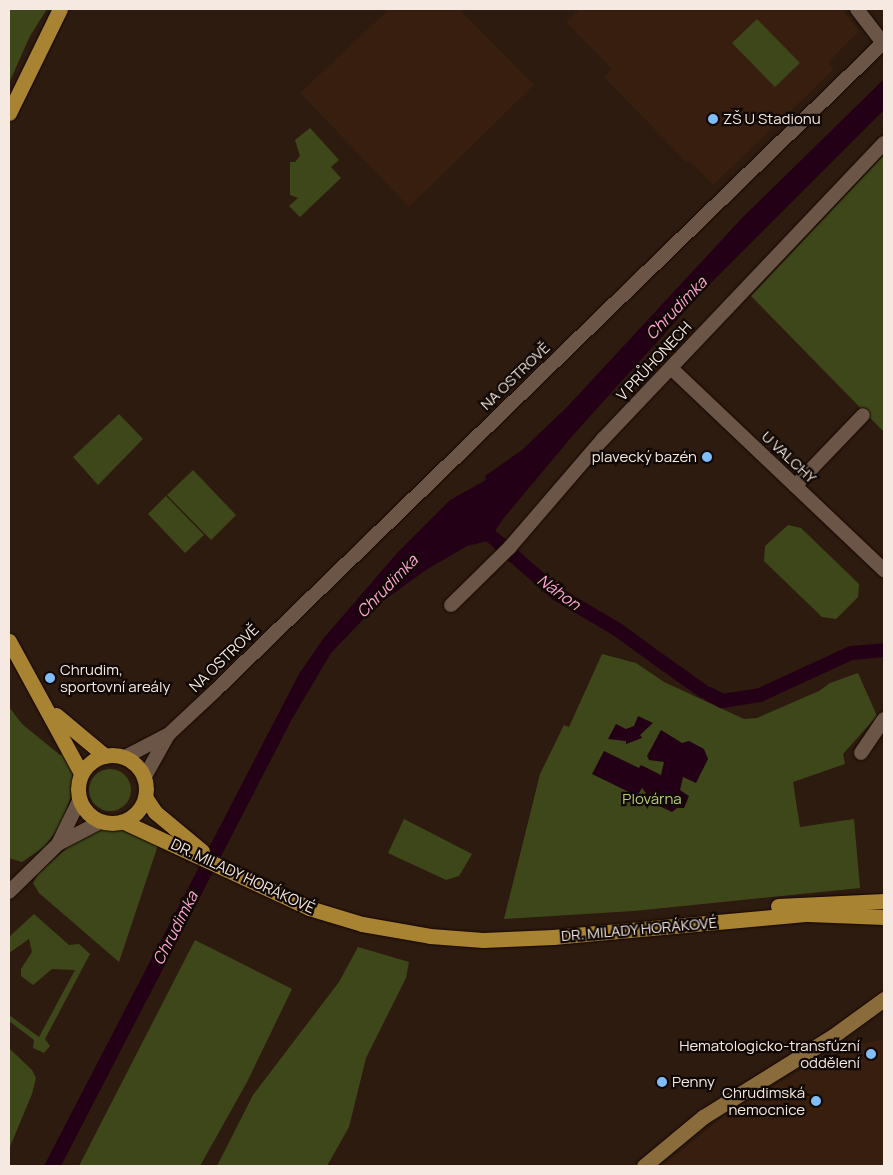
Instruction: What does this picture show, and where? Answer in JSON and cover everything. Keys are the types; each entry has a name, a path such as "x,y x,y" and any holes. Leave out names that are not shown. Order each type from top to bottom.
{"main road":[{"path":"9,112 60,9"},
{"path":"9,642 48,707 81,773"},
{"path":"48,707 78,736 105,756"},
{"path":"105,756 125,757 133,762 144,778 145,798 133,816 124,822 100,822 84,810 79,801 77,791 81,773 95,759 105,756"},
{"name":"DR. MILADY HORÁKOVÉ","path":"145,798 181,841"},
{"name":"DR. MILADY HORÁKOVÉ","path":"124,822 181,841 235,876 318,911 395,931 463,939 518,939 588,935 790,915 884,918"},
{"name":"DR. MILADY HORÁKOVÉ","path":"395,931 580,927 803,904 884,901"}],"street":[{"path":"857,9 884,42"},
{"name":"NA OSTROVĚ","path":"125,757 168,734 884,42"},
{"name":"V PRŮHONECH","path":"451,605 507,550 670,368 884,143"},
{"name":"U VALCHY","path":"670,368 884,570"},
{"path":"795,486 863,415"},
{"path":"861,753 884,719"},
{"name":"NA OSTROVĚ","path":"144,778 168,734"},
{"path":"58,844 79,801"},
{"path":"9,892 58,844 100,822"},
{"path":"644,1166 703,1117 833,1036 884,999"}],"shaded area":[{"path":"389,9 459,9 534,85 409,207 300,93"},
{"name":"ZŠ U Stadionu","path":"580,9 842,9 859,31 828,63 834,69 713,185 690,161 687,163 604,77 612,69 566,22"},
{"name":"Chrudimská nemocnice","path":"855,1038 863,1044 884,1039 884,1166 661,1166 729,1112"}],"green space":[{"path":"9,9 47,9 30,36 9,83"},
{"path":"757,19 800,63 775,87 732,43"},
{"path":"310,128 339,160 331,167 341,178 300,217 289,206 298,198 290,195 290,162 295,162 300,156 295,140"},
{"path":"884,155 884,432 751,296"},
{"path":"119,414 143,439 98,485 73,457"},
{"path":"193,470 236,515 211,540 167,495"},
{"path":"166,496 204,535 185,553 148,514"},
{"path":"788,525 801,528 859,584 858,597 836,619 822,617 764,561 765,546"},
{"name":"Plovárna","path":"602,654 636,663 664,682 744,719 757,718 819,691 830,683 858,673 877,716 843,754 845,764 793,782 800,827 854,819 860,888 634,911 504,919 540,774 564,725 569,727"},
{"path":"9,707 22,724 60,755 65,753 73,771 70,799 61,825 44,847 22,862 9,858"},
{"path":"110,769 125,775 131,790 125,805 110,811 95,805 89,790 95,775"},
{"path":"404,819 472,854 459,876 446,880 388,853"},
{"path":"97,829 129,830 159,842 119,962 39,893 33,883 38,874 78,838"},
{"path":"34,914 69,945 79,944 90,954 45,1039 50,1046 44,1053 33,1048 34,1040 9,1021 9,1015 39,1037 75,970 52,969 33,985 21,976 21,969 32,952 29,939 9,953 9,937"},
{"path":"195,940 292,989 247,1082 200,1166 79,1166"},
{"path":"358,947 409,962 406,978 366,1058 349,1127 327,1166 217,1166 253,1095 339,982"},
{"path":"9,1048 32,1070 36,1078 32,1094 9,1149"}],"water":[{"name":"Chrudimka","path":"884,79 884,110 704,290 574,434 503,519 495,531 496,539 467,546 426,570 376,606 331,653 292,719 61,1166 44,1166 299,674 323,639 397,553 450,500 486,480 485,476 522,450 568,406 743,217"},
{"path":"638,716 653,723 640,735 642,738 626,744 626,741 608,739 616,724 626,729 634,726"},
{"path":"661,730 682,743 689,741 704,749 708,759 696,783 683,777 680,790 689,796 684,808 677,808 672,812 645,799 646,793 642,788 637,796 592,774 604,751 639,768 641,765 661,775 664,762 649,760 647,756"}],"waterway":[{"name":"Náhon","path":"482,528 557,594 618,630 651,654"},
{"name":"Náhon","path":"709,694 722,701 760,695 851,653 884,650"},
{"name":"Náhon","path":"655,657 703,691"}],"place":[{"name":"ZŠ U Stadionu","path":"713,119"},
{"name":"plavecký bazén","path":"707,457"},
{"name":"Chrudim, sportovní areály","path":"50,678"},
{"name":"Hematologicko-transfúzní oddělení","path":"871,1054"},
{"name":"Penny","path":"662,1082"},
{"name":"Chrudimská nemocnice","path":"816,1101"}]}
